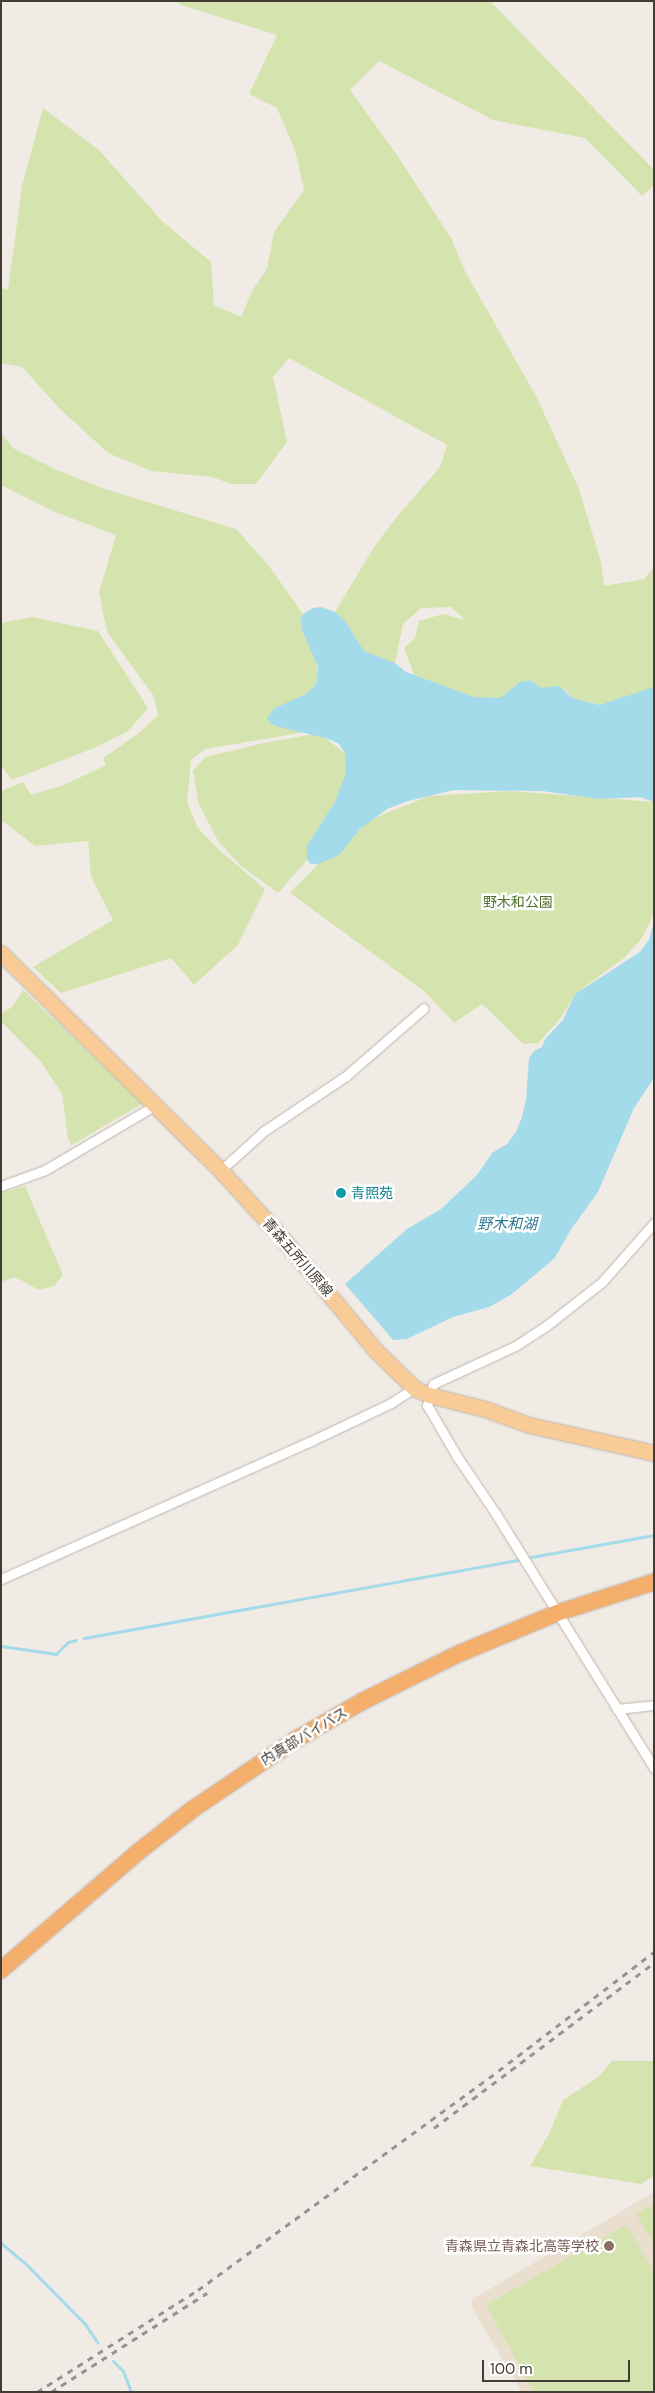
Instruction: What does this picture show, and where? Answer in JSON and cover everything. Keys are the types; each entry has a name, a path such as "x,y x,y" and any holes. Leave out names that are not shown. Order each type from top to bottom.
{"highway":[{"name":"内真部バイパス","path":"1,1970 138,1852 193,1809 295,1740 363,1700 458,1654 557,1614 654,1582"}],"main road":[{"name":"青森五所川原線","path":"1,954 221,1170 283,1239 376,1351 414,1388 429,1395 485,1409 529,1425 654,1453"}],"street":[{"path":"221,1170 264,1131 346,1076 424,1008"},
{"path":"1,1186 45,1170 156,1105"},
{"path":"654,1223 602,1282 546,1326 515,1346 433,1384 427,1405 458,1458 496,1514 654,1768"},
{"path":"1,1580 309,1442 391,1402 414,1388"},
{"path":"617,1709 654,1705"}],"shaded area":[{"name":"青森県立青森北高等学校","path":"654,2192 654,2392 522,2392 471,2306 473,2299"}],"green space":[{"path":"179,1 490,1 654,170 654,185 642,196 585,138 493,120 379,61 350,90 397,155 451,238 465,271 536,396 579,489 601,562 604,586 644,579 654,567 654,691 630,695 599,705 573,698 566,690 504,696 500,699 466,697 415,677 404,648 415,638 419,621 443,614 465,620 451,607 421,608 403,624 395,663 363,651 345,621 335,612 374,547 395,519 440,467 447,445 289,358 273,377 287,442 256,484 231,484 212,477 151,471 108,453 60,409 22,367 1,363 1,288 8,290 22,186 43,108 99,150 162,221 211,262 214,305 241,317 252,291 267,269 274,232 304,190 295,150 277,108 249,94 277,35 178,4"},
{"path":"1,433 13,448 57,470 102,488 236,529 269,566 303,614 300,620 302,630 315,655 318,675 316,685 306,694 291,701 279,727 306,732 205,749 191,760 187,802 198,828 219,850 265,889 238,945 194,985 171,958 61,993 33,967 113,920 91,877 88,841 35,846 1,820 1,791 23,782 31,795 64,785 106,765 103,758 139,733 158,715 153,695 107,632 99,592 116,535 55,512 1,485"},
{"path":"32,617 98,631 148,708 128,731 94,748 12,780 1,766 1,623"},
{"path":"314,734 325,738 345,753 358,770 330,809 307,860 278,893 240,865 218,841 198,802 193,771 205,757 264,743"},
{"name":"野木和公園","path":"510,791 654,802 654,914 642,938 624,958 575,994 560,1019 538,1043 523,1044 482,1004 454,1023 424,991 290,893 318,864 372,819 429,796"},
{"path":"23,990 143,1103 72,1145 68,1139 62,1094 41,1062 1,1021 1,1014 12,1007"},
{"path":"25,1186 63,1275 54,1286 39,1290 15,1277 1,1282 1,1193"},
{"path":"612,2061 654,2061 654,2176 641,2184 530,2166 550,2132 563,2100 598,2077"},
{"path":"654,2204 654,2244 636,2214"},
{"name":"青森県立青森北高等学校","path":"626,2225 654,2271 654,2392 534,2392 486,2305"}],"water":[{"path":"321,607 335,612 345,621 364,651 395,663 406,672 474,697 500,698 520,682 532,681 541,688 559,686 573,698 599,705 654,687 654,802 640,797 599,799 542,791 454,790 408,801 387,809 360,829 339,855 318,864 311,864 307,860 307,846 336,800 346,772 345,753 338,743 279,727 270,723 267,718 275,708 306,694 316,685 318,667 302,630 300,620 303,614 313,608"},
{"name":"野木和湖","path":"654,922 654,1078 634,1108 598,1192 570,1231 555,1258 512,1294 489,1307 453,1317 407,1339 393,1340 345,1284 407,1229 441,1209 477,1175 492,1153 507,1144 516,1132 522,1117 526,1100 529,1058 534,1051 542,1047 545,1039 563,1020 575,994 640,952 649,940"}],"waterway":[{"path":"531,1557 654,1535"},
{"path":"84,1638 518,1560"},
{"path":"1,1646 56,1654 68,1642 76,1640"},
{"path":"1,2243 24,2262 85,2324 97,2342"},
{"path":"113,2361 123,2371 131,2392"}],"railway":[{"path":"37,2392 198,2290 489,2078 654,1952"},
{"path":"434,2128 654,1963"},
{"path":"51,2392 207,2293"}],"place":[{"name":"青照苑","path":"341,1193"},
{"name":"青森県立青森北高等学校","path":"609,2246"}]}
